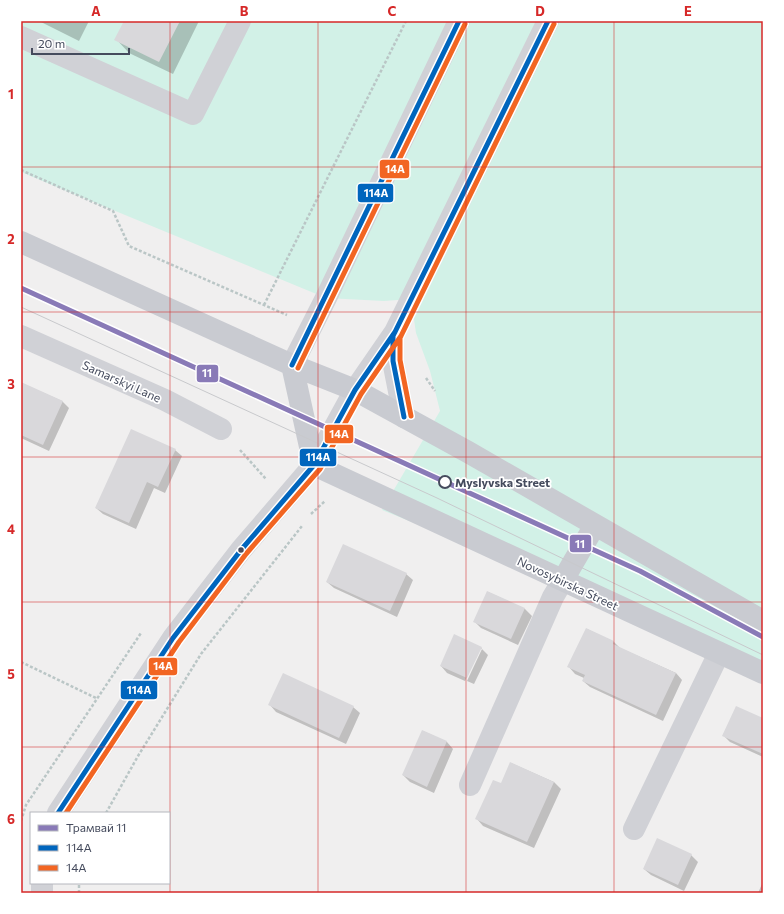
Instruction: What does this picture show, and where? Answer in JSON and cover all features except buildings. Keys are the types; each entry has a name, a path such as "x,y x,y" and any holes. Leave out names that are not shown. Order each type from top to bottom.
{"main road":[{"path":"21,242 292,365 355,390 404,416 763,621"},
{"path":"292,365 314,465"},
{"name":"Novosybirska Street","path":"314,465 763,673"},
{"path":"563,580 595,525"}],"street":[{"path":"21,37 193,114 240,21"},
{"path":"292,365 326,298 459,21"},
{"path":"59,812 173,638 242,550 314,465 355,390 393,336 548,21"},
{"name":"Samarskyi Lane","path":"21,336 165,400 221,429"},
{"path":"393,336 393,361 404,416"},
{"path":"470,785 553,597 563,580"},
{"path":"634,829 719,653"}],"path":[{"path":"264,305 406,21"},
{"path":"21,170 113,211 129,246 292,317"},
{"path":"221,429 268,481"},
{"path":"107,812 138,756 201,654 303,524"},
{"path":"21,662 96,698"}],"green space":[{"path":"21,21 763,21 763,673 566,584 382,510 440,411 430,371 416,333 411,299 384,301 326,298 21,172"}],"tram line":[{"name":"11","path":"21,288 640,571 763,637"},
{"path":"21,307 437,498 763,655"}],"transit line":[{"name":"114А","path":"292,365 459,21"},
{"name":"114А","path":"404,417 393,361 393,336 548,21"},
{"name":"14А","path":"298,368 465,24"},
{"name":"14А","path":"411,416 400,360 400,338 554,24"},
{"name":"114А","path":"59,812 173,638 241,550 314,465 355,390 395,332"},
{"name":"14А","path":"67,812 179,642 246,554 320,469 361,394 401,336"}],"place":[{"name":"Myslyvska Street","path":"445,482"}]}
